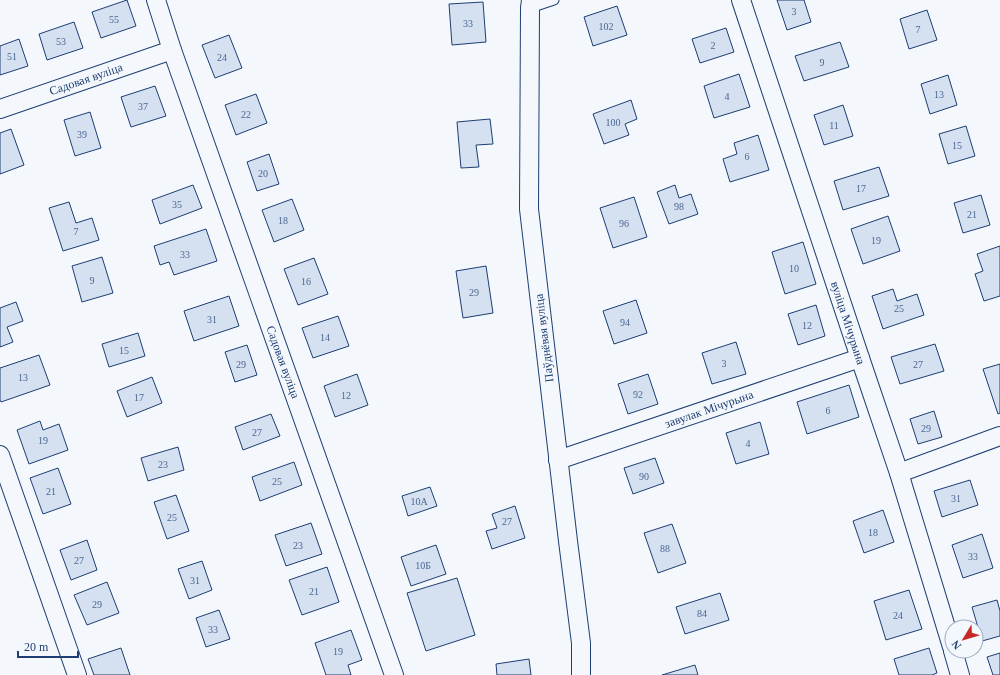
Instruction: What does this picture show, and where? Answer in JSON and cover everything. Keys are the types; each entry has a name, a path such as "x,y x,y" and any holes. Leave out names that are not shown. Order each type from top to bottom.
{"street":[{"name":"Садовая вуліца","path":"156,0 172,50 394,675"},
{"name":"вуліца Мічурына","path":"741,0 899,473 944,622"},
{"name":"Паўднёвая вуліца","path":"530,4 529,209 581,643 581,675"},
{"name":"Садовая вуліца","path":"0,109 172,50"},
{"name":"завулак Мічурына","path":"558,460 860,358"},
{"path":"899,473 1000,436"},
{"path":"0,455 77,675"},
{"path":"955,659 960,675"}],"lane":[{"path":"530,4 554,0"}],"building":[{"path":"127,0 136,26 101,38 92,12"},
{"path":"777,0 804,0 811,22 787,30"},
{"path":"483,2 486,42 452,45 449,4"},
{"path":"617,6 627,35 593,46 584,17"},
{"path":"927,10 937,40 909,49 900,19"},
{"path":"74,22 83,48 47,60 39,34"},
{"path":"726,28 734,52 700,63 692,39"},
{"path":"229,35 242,68 215,78 202,45"},
{"path":"19,39 28,66 0,75 0,46"},
{"path":"840,42 849,67 804,81 795,56"},
{"path":"739,74 750,107 714,118 704,86"},
{"path":"948,75 957,105 930,114 921,84"},
{"path":"155,86 166,116 131,127 121,97"},
{"path":"256,94 267,123 236,135 225,105"},
{"path":"631,100 637,119 625,124 629,135 604,144 593,114"},
{"path":"843,105 853,136 824,145 814,115"},
{"path":"90,112 101,148 75,156 64,120"},
{"path":"490,119 493,144 476,145 479,167 461,168 457,122"},
{"path":"966,126 975,156 948,164 939,134"},
{"path":"11,129 24,165 0,174 0,133"},
{"path":"758,135 769,170 730,182 723,159 737,154 734,143"},
{"path":"269,154 279,184 257,191 247,162"},
{"path":"879,167 889,196 843,210 834,181"},
{"path":"193,185 202,208 160,224 152,200"},
{"path":"675,185 679,198 691,194 698,214 669,224 657,192"},
{"path":"981,195 990,225 963,233 954,203"},
{"path":"634,197 647,237 613,248 600,208"},
{"path":"292,199 304,230 274,242 262,210"},
{"path":"69,202 76,223 92,218 99,240 63,251 49,208"},
{"path":"888,216 900,251 863,264 851,229"},
{"path":"206,229 217,261 174,275 169,262 160,265 154,246"},
{"path":"803,242 816,284 785,294 772,252"},
{"path":"1000,246 1000,296 984,301 975,274 983,271 977,254"},
{"path":"102,257 113,293 82,302 72,266"},
{"path":"314,258 328,294 298,305 284,269"},
{"path":"486,266 493,313 463,318 456,271"},
{"path":"893,289 897,301 917,294 924,315 883,329 872,296"},
{"path":"229,296 239,326 194,341 184,311"},
{"path":"636,300 647,333 614,344 603,311"},
{"path":"16,302 23,321 7,327 13,342 0,347 0,308"},
{"path":"816,305 825,336 798,345 788,314"},
{"path":"338,316 349,346 313,358 302,328"},
{"path":"138,333 145,356 109,367 102,344"},
{"path":"736,342 746,374 712,384 702,353"},
{"path":"935,344 944,371 900,384 891,357"},
{"path":"247,345 257,375 235,382 225,352"},
{"path":"39,355 50,385 1,402 0,368"},
{"path":"1000,364 1000,413 998,414 983,369"},
{"path":"357,374 368,405 335,417 324,386"},
{"path":"648,374 658,404 628,414 618,384"},
{"path":"152,377 162,403 127,417 117,391"},
{"path":"849,385 859,417 807,434 797,402"},
{"path":"934,411 942,437 918,444 910,419"},
{"path":"271,414 280,436 243,450 235,427"},
{"path":"40,421 43,430 59,424 68,450 29,464 17,430"},
{"path":"760,422 769,454 736,464 726,433"},
{"path":"178,447 184,470 148,481 141,458"},
{"path":"655,458 664,483 633,494 624,468"},
{"path":"294,462 302,485 260,501 252,477"},
{"path":"58,468 71,504 43,514 30,478"},
{"path":"970,480 978,505 942,517 934,491"},
{"path":"430,487 437,506 408,516 402,496"},
{"path":"176,495 189,531 167,539 154,502"},
{"path":"515,506 525,538 492,549 486,531 497,528 492,514"},
{"path":"883,510 894,542 864,553 853,521"},
{"path":"311,523 322,554 286,566 275,535"},
{"path":"672,524 686,563 658,573 644,533"},
{"path":"982,534 993,568 963,578 952,545"},
{"path":"87,540 97,570 71,580 60,550"},
{"path":"436,545 446,574 411,586 401,557"},
{"path":"202,561 212,590 189,599 178,569"},
{"path":"327,567 339,602 302,615 289,580"},
{"path":"457,578 475,635 426,651 407,593"},
{"path":"107,582 119,613 87,625 74,595"},
{"path":"909,590 922,629 886,640 874,601"},
{"path":"720,593 729,620 685,634 676,607"},
{"path":"997,600 1000,611 1000,636 984,640 984,619 976,619 972,607"},
{"path":"219,610 230,639 206,647 196,618"},
{"path":"351,630 362,660 348,665 351,675 326,675 315,643"},
{"path":"121,648 130,675 94,675 88,659"},
{"path":"929,648 937,673 932,675 899,675 894,659"},
{"path":"1000,653 1000,675 993,675 987,657"},
{"path":"529,659 531,675 497,675 496,664"},
{"path":"695,665 698,675 662,675"}]}
